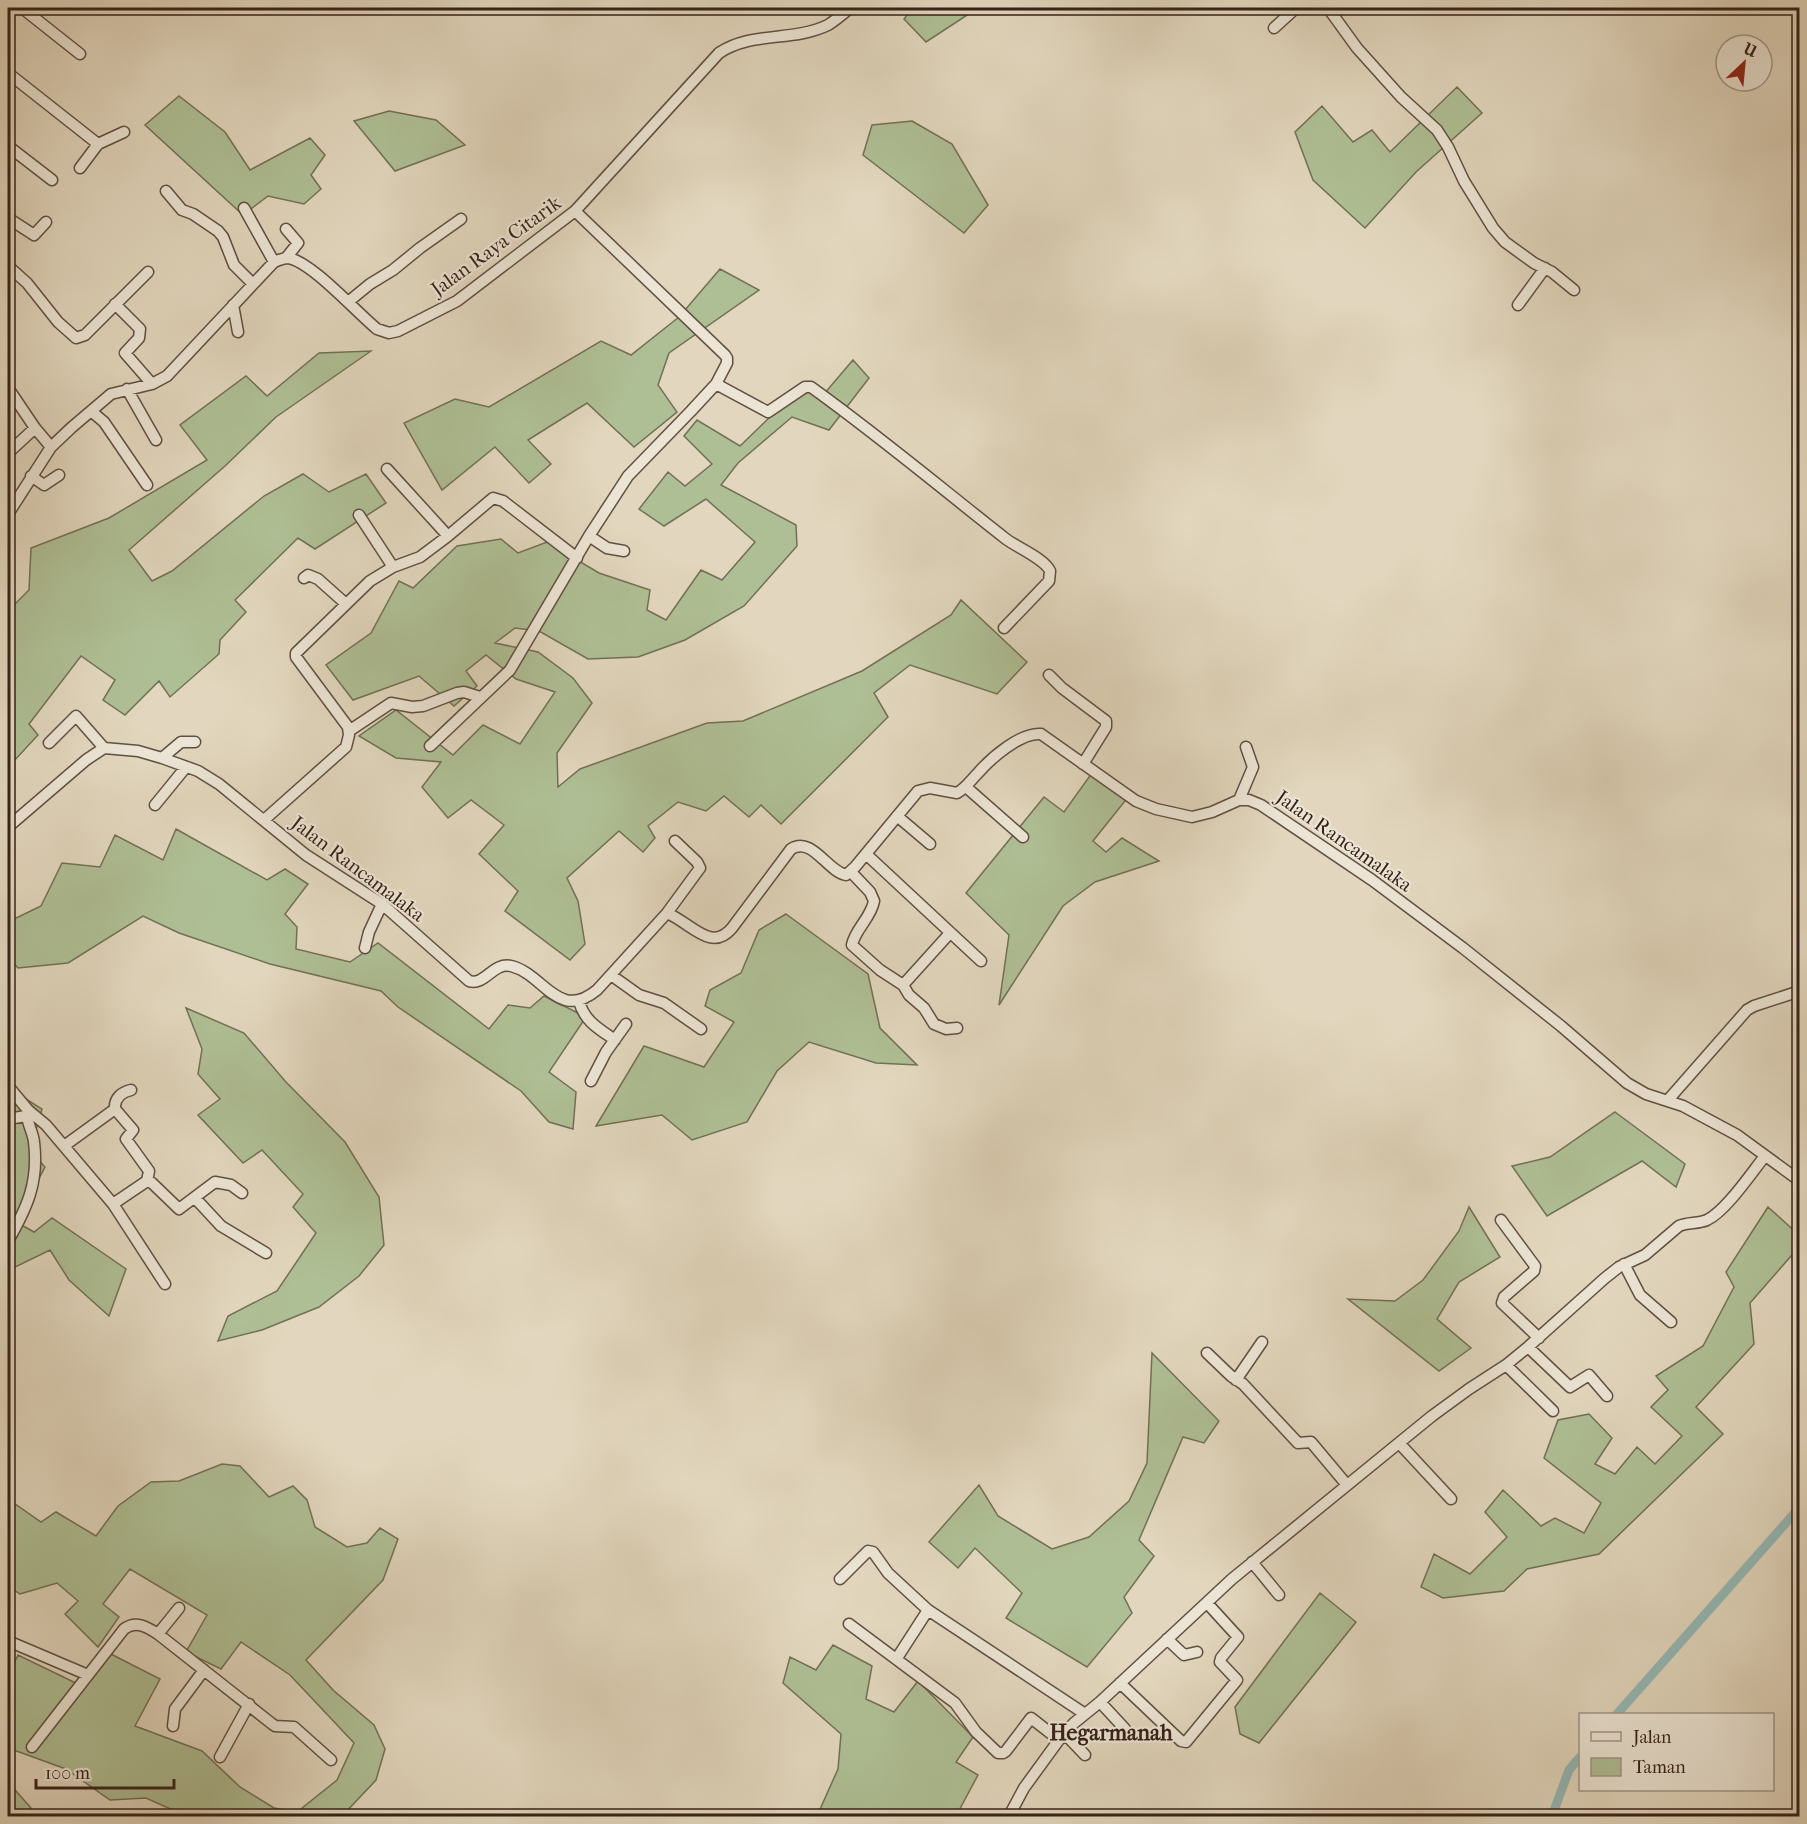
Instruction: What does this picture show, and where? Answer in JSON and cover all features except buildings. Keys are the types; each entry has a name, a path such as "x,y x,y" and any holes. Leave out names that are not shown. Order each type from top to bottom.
{"street":[{"path":"22,8 80,54"},
{"name":"Jalan Raya Citarik","path":"285,258 317,274 377,329 389,333 398,331 457,301 575,211 719,53 745,40 792,35 827,25 850,8"},
{"path":"1274,28 1296,8"},
{"path":"1328,8 1357,48 1401,97 1437,130 1464,181 1493,228 1505,242 1574,290"},
{"path":"8,73 98,144"},
{"path":"80,168 98,144 124,132"},
{"path":"8,146 52,180"},
{"path":"166,191 182,210 193,214 218,231 223,237 234,264 253,284"},
{"path":"244,208 274,262"},
{"path":"430,746 510,670 589,536 628,476 716,384 727,363 725,355 575,211"},
{"path":"8,218 34,235 46,222"},
{"path":"348,302 461,219"},
{"path":"8,514 51,447 111,394 152,384 166,376 274,262 285,258 297,243 286,229"},
{"path":"8,266 27,283 70,335 76,338 85,335 148,272"},
{"path":"1518,305 1545,268"},
{"path":"115,304 140,329 139,338 125,353 152,384"},
{"path":"233,305 238,332"},
{"path":"716,384 768,412 805,387 811,387 858,420 1011,543 1043,563 1050,572 1049,581 1004,628"},
{"path":"8,388 51,447"},
{"path":"128,389 156,440"},
{"path":"91,411 104,422 147,485"},
{"path":"8,453 35,428"},
{"path":"387,469 448,536"},
{"path":"32,476 44,485 59,475"},
{"path":"8,493 15,502"},
{"path":"264,820 346,747 348,727 316,687 296,657 298,650 370,581 393,567 420,557 493,498 503,501 577,558"},
{"path":"359,515 393,567"},
{"path":"589,536 607,548 624,551"},
{"path":"304,578 308,575 315,577 346,604"},
{"path":"1048,675 1106,721 1106,727 1083,764"},
{"path":"349,731 391,703 412,707 423,706 464,692 480,697"},
{"path":"8,827 86,760 104,748 75,716 49,743"},
{"path":"667,913 707,937 721,938 732,928 786,854 796,846 809,848 841,874 846,875 851,872 914,795 923,789 957,793 966,787 978,772 998,754 1031,734 1045,736 1136,801 1186,816 1198,816 1239,800 1253,767 1246,747"},
{"path":"162,758 181,742 195,742"},
{"name":"Jalan Rancamalaka","path":"104,748 138,751 162,758 198,771 219,784 306,855 382,904 469,981 478,982 496,968 509,966 523,971 550,992 571,1001 579,1001"},
{"path":"154,805 186,767"},
{"path":"966,787 1023,837"},
{"name":"Jalan Rancamalaka","path":"1239,800 1249,800 1261,805 1353,867 1463,948 1561,1026 1627,1083 1646,1094 1668,1100 1737,1135 1800,1181"},
{"path":"897,816 930,844"},
{"path":"615,1040 589,1021 582,1012 579,1001 587,999 611,975 667,913 700,868 697,862 675,841"},
{"path":"866,854 981,961"},
{"path":"851,872 873,895 874,901 852,945 888,976 903,985 934,1024 946,1029 957,1028"},
{"path":"365,948 369,932 382,904"},
{"path":"903,985 950,933"},
{"path":"611,975 639,995 664,1003 701,1029"},
{"path":"1668,1100 1747,1010 1800,991"},
{"path":"591,1081 626,1024"},
{"path":"8,1086 27,1113 34,1141 35,1183 19,1222 8,1241"},
{"path":"113,1204 147,1181 149,1171 126,1139 133,1130 115,1109 116,1100 120,1095 131,1090"},
{"path":"64,1146 115,1109"},
{"path":"8,1119 27,1113 46,1125 113,1204 165,1284"},
{"path":"1009,1816 1024,1788 1061,1736 1252,1562 1449,1403 1506,1365 1539,1338 1580,1299 1624,1264 1645,1255 1679,1226 1685,1223 1701,1222 1715,1215 1765,1156"},
{"path":"147,1181 179,1209 215,1182 231,1185 242,1193"},
{"path":"195,1198 221,1226 266,1252"},
{"path":"1501,1220 1535,1266 1534,1271 1504,1297 1502,1303 1539,1338"},
{"path":"1624,1264 1640,1295 1671,1322"},
{"path":"1236,1380 1262,1342"},
{"path":"1528,1347 1570,1387 1589,1375 1607,1396"},
{"path":"1207,1353 1243,1384 1298,1443 1311,1442 1347,1485"},
{"path":"1506,1365 1552,1411"},
{"path":"1399,1443 1452,1499"},
{"path":"840,1579 863,1555 870,1551 888,1573 928,1610 1085,1714"},
{"path":"1252,1562 1279,1595"},
{"path":"1120,1683 1181,1741 1186,1742 1237,1680 1220,1662 1238,1637 1207,1603"},
{"path":"158,1634 179,1608"},
{"path":"897,1658 928,1610"},
{"path":"32,1747 130,1624 145,1626 158,1634 275,1726 294,1727 331,1760"},
{"path":"849,1624 955,1703 976,1732 998,1753 1006,1751 1031,1718 1061,1736 1085,1755"},
{"path":"1167,1639 1184,1655 1197,1652"},
{"path":"8,1641 88,1675"},
{"path":"173,1726 175,1709 204,1670"},
{"path":"1100,1702 1125,1729"},
{"path":"220,1757 249,1704"}],"green space":[{"path":"913,8 978,8 926,42 904,19"},
{"path":"1457,87 1482,113 1416,172 1365,228 1313,180 1295,132 1322,106 1353,142 1372,130 1390,152"},
{"path":"179,96 225,132 250,170 310,138 325,155 311,175 321,189 304,204 268,196 243,215 145,125"},
{"path":"389,111 436,120 465,145 395,171 354,121"},
{"path":"912,121 952,144 988,205 964,233 863,155 872,125"},
{"path":"720,269 759,290 669,353 658,385 677,412 634,447 587,403 528,440 551,464 529,483 495,447 442,490 404,423 455,399 489,407 601,341 631,355 679,317"},
{"path":"371,351 276,417 225,466 129,550 152,581 172,571 264,496 303,474 329,492 366,474 386,503 315,549 298,538 235,600 246,612 220,640 219,654 170,697 159,681 125,715 103,700 115,680 81,656 29,724 38,735 14,761 8,755 8,611 29,590 31,548 109,518 207,460 180,425 246,376 267,396 319,353"},
{"path":"853,360 869,378 829,430 792,417 738,463 721,485 796,525 797,546 744,606 685,640 638,657 588,659 539,631 515,628 495,643 538,652 573,678 592,703 557,753 558,787 580,769 707,723 743,721 862,671 951,615 961,600 1027,662 997,694 910,665 874,693 888,717 781,824 761,805 749,817 724,796 706,811 678,802 648,826 655,838 643,852 619,831 567,878 578,901 585,944 570,960 505,911 518,891 479,854 504,825 471,800 448,818 422,787 441,762 396,758 359,736 396,710 453,755 483,725 520,744 555,692 516,679 486,655 466,671 477,686 454,706 419,676 353,700 326,665 371,633 399,581 413,588 457,546 501,539 518,553 547,542 599,573 650,590 647,610 666,620 701,570 722,580 755,542 706,499 664,526 639,509 668,472 685,486 712,464 684,436 697,420 740,446 798,390 824,394"},
{"path":"1092,773 1129,796 1093,841 1106,852 1122,838 1159,861 1095,882 1063,906 999,1005 1009,935 966,893 1044,797 1064,812"},
{"path":"176,829 267,880 285,869 308,884 285,914 297,927 296,949 350,962 378,943 489,1029 508,1005 530,1008 544,996 586,1017 549,1072 576,1092 573,1129 549,1122 521,1091 398,1007 381,991 270,964 179,933 143,916 68,963 18,968 8,957 8,922 41,906 62,863 100,867 115,835 163,860"},
{"path":"786,914 868,974 880,1028 917,1065 876,1063 809,1042 777,1071 747,1122 692,1140 662,1115 596,1126 644,1046 704,1067 734,1022 705,1006 710,990 741,973 759,930"},
{"path":"186,1008 244,1033 285,1081 345,1142 379,1197 384,1245 359,1276 319,1307 262,1330 218,1341 228,1316 277,1291 316,1233 293,1207 303,1194 262,1150 243,1163 198,1115 220,1099 198,1074 202,1049"},
{"path":"18,1094 42,1109 30,1150 45,1167 16,1222 34,1232 52,1218 126,1269 109,1316 69,1280 50,1250 15,1267 8,1277 8,1178 10,1173 8,1107"},
{"path":"1615,1112 1685,1164 1676,1187 1642,1161 1547,1216 1512,1166 1550,1157"},
{"path":"1469,1207 1500,1257 1459,1282 1437,1319 1471,1348 1439,1371 1348,1299 1395,1301 1423,1280 1459,1231"},
{"path":"1768,1207 1799,1235 1799,1247 1750,1303 1754,1344 1696,1407 1723,1434 1599,1554 1527,1569 1504,1591 1443,1598 1421,1587 1434,1554 1470,1574 1507,1537 1485,1512 1503,1490 1541,1526 1555,1518 1584,1533 1601,1503 1544,1458 1558,1420 1589,1414 1612,1438 1595,1464 1615,1474 1637,1447 1655,1464 1682,1436 1651,1407 1668,1390 1656,1376 1703,1346 1734,1287 1726,1272"},
{"path":"1152,1353 1219,1421 1204,1443 1183,1437 1139,1540 1154,1556 1124,1597 1132,1613 1087,1667 1006,1618 1022,1593 975,1548 958,1568 929,1542 979,1485 998,1516 1052,1549 1089,1537 1129,1501 1147,1463"},
{"path":"222,1464 240,1466 269,1497 293,1486 307,1500 315,1527 347,1547 367,1543 380,1528 398,1539 383,1580 306,1660 333,1690 374,1725 385,1749 376,1780 342,1816 186,1816 146,1798 110,1800 66,1769 8,1748 8,1677 18,1655 84,1687 109,1653 160,1679 135,1726 202,1751 240,1787 274,1808 297,1812 337,1780 354,1743 290,1675 241,1642 221,1669 186,1652 207,1615 130,1569 103,1604 119,1617 98,1647 65,1614 78,1601 57,1583 20,1594 8,1586 8,1499 41,1522 56,1512 96,1536 118,1506 151,1482 179,1481"},
{"path":"1320,1593 1356,1622 1259,1743 1240,1734 1235,1707"},
{"path":"833,1645 872,1666 866,1699 894,1712 918,1681 973,1737 956,1762 978,1775 956,1816 817,1816 838,1769 841,1734 783,1683 790,1657 816,1670"},
{"path":"8,1781 9,1783 38,1816 8,1816"}],"waterway":[{"path":"1618,1713 1800,1507"},
{"path":"1552,1816 1569,1770 1579,1758"}],"district":[{"name":"Hegarmanah","path":"1111,1733"}]}
